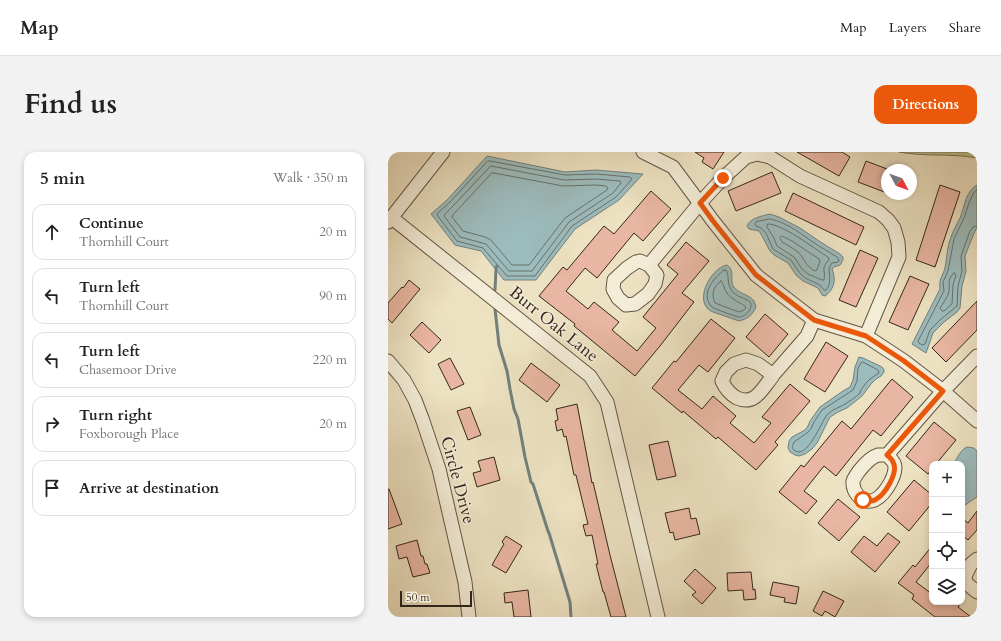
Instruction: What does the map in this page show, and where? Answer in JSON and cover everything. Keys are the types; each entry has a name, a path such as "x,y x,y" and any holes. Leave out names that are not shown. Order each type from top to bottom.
{"street":[{"path":"390,220 443,152"},
{"path":"642,152 673,167 756,275 814,320 866,336 904,361 943,391 977,421"},
{"path":"649,265 700,203 723,178 746,157 757,153 770,157 800,176 879,212 894,228 898,242 899,257 866,336"},
{"name":"Burr Oak Lane","path":"390,220 590,376 607,402 658,617"},
{"path":"773,374 807,336 814,320"},
{"path":"887,455 943,391 977,356"},
{"name":"Circle Drive","path":"388,361 404,380 415,400 439,469 465,582 469,617"},
{"path":"977,559 971,564 964,576 966,583 977,592"}],"green space":[{"path":"899,152 977,152 977,158 918,154"}],"water":[{"path":"487,156 565,172 596,170 643,174 619,200 575,229 536,280 504,280 481,251 455,245 431,214 447,200"},
{"path":"977,185 977,228 965,256 966,271 962,286 960,308 933,333 926,353 912,344 940,289 940,280 945,268 951,237 970,191"},
{"path":"770,214 800,228 843,257 840,265 832,269 834,284 825,296 822,295 818,288 803,281 796,275 788,263 774,255 770,251 759,231 749,229 747,226 753,219"},
{"path":"727,265 732,272 732,283 735,289 752,299 756,307 749,317 739,321 713,312 707,308 704,302 704,294 710,279 715,272"},
{"path":"859,357 882,367 884,372 871,384 862,396 847,408 830,417 817,443 812,449 799,456 790,452 788,448 789,441 792,437 805,430 820,407 850,387"},
{"path":"965,448 974,448 977,451 977,497 965,505 965,461 955,461"}],"building":[{"path":"695,152 724,152 713,169 702,162 704,158"},
{"path":"797,152 842,152 850,157 839,176"},
{"path":"866,161 881,167 881,191 858,182"},
{"path":"772,172 781,193 736,211 728,191"},
{"path":"940,185 960,192 935,267 916,260"},
{"path":"651,191 671,209 643,241 634,233 597,278 585,268 566,291 588,309 594,302 619,322 612,330 637,351 656,328 643,317 678,274 667,265 686,242 709,261 682,293 694,302 635,376 574,326 575,324 539,296 563,267 567,270 604,226 614,234"},
{"path":"793,193 864,227 856,245 785,211"},
{"path":"860,250 878,258 856,307 839,300"},
{"path":"910,276 929,284 908,330 889,322"},
{"path":"409,280 420,289 392,323 388,319 388,303"},
{"path":"977,301 977,330 946,362 932,348"},
{"path":"765,314 788,334 769,357 746,337"},
{"path":"711,319 735,338 708,372 699,365 678,390 702,409 713,396 736,416 730,423 754,443 771,423 762,417 790,384 810,401 775,442 778,445 756,470 718,437 716,439 683,411 682,413 652,388 674,361 676,362"},
{"path":"422,322 441,340 429,353 410,335"},
{"path":"826,342 848,356 825,392 804,379"},
{"path":"450,358 464,384 451,390 438,364"},
{"path":"531,363 560,385 547,402 519,380"},
{"path":"892,379 913,397 881,436 873,430 836,476 824,466 804,491 817,501 806,514 779,492 801,465 804,467 842,421 851,429"},
{"path":"577,404 592,483 593,482 626,617 611,617 596,564 598,564 592,535 586,536 583,525 588,524 576,475 574,475 566,436 564,437 562,429 557,431 555,421 558,420 556,409"},
{"path":"470,407 481,435 468,440 457,411"},
{"path":"934,422 956,440 938,461 929,461 928,474 906,456"},
{"path":"668,441 676,476 657,480 649,445"},
{"path":"494,457 500,480 477,487 473,473 481,471 478,461"},
{"path":"914,480 929,492 929,507 909,531 887,512"},
{"path":"388,489 402,524 388,529"},
{"path":"838,499 860,517 839,541 818,523"},
{"path":"689,508 691,519 696,518 700,534 675,540 673,532 670,533 665,513"},
{"path":"977,511 977,530 968,540 965,538 965,520 968,523"},
{"path":"888,533 900,542 875,572 851,552 864,536 877,546"},
{"path":"506,536 522,546 506,573 492,565 504,544 502,542"},
{"path":"417,540 421,556 423,556 430,573 413,577 407,557 399,559 396,546"},
{"path":"929,550 929,566 916,582 929,592 929,605 960,605 958,607 971,617 935,617 912,599 914,595 898,583 913,565 915,567"},
{"path":"695,569 716,588 702,604 692,595 696,592 684,581"},
{"path":"751,572 753,590 755,589 756,599 744,600 743,590 728,591 727,573"},
{"path":"773,582 799,587 796,604 784,602 785,598 770,595"},
{"path":"528,590 531,617 514,617 512,602 505,603 504,593"},
{"path":"823,591 844,601 835,617 825,611 822,616 813,611"}],"waterway":[{"path":"495,290 497,266"},
{"path":"495,309 499,345 507,371 531,482 533,484 549,533 570,602 571,617"}],"route":[{"path":"723,178 700,203 756,275 814,320 866,336 904,361 943,391 887,455 894,462 895,468 886,489 877,499 871,501 863,500"}]}
